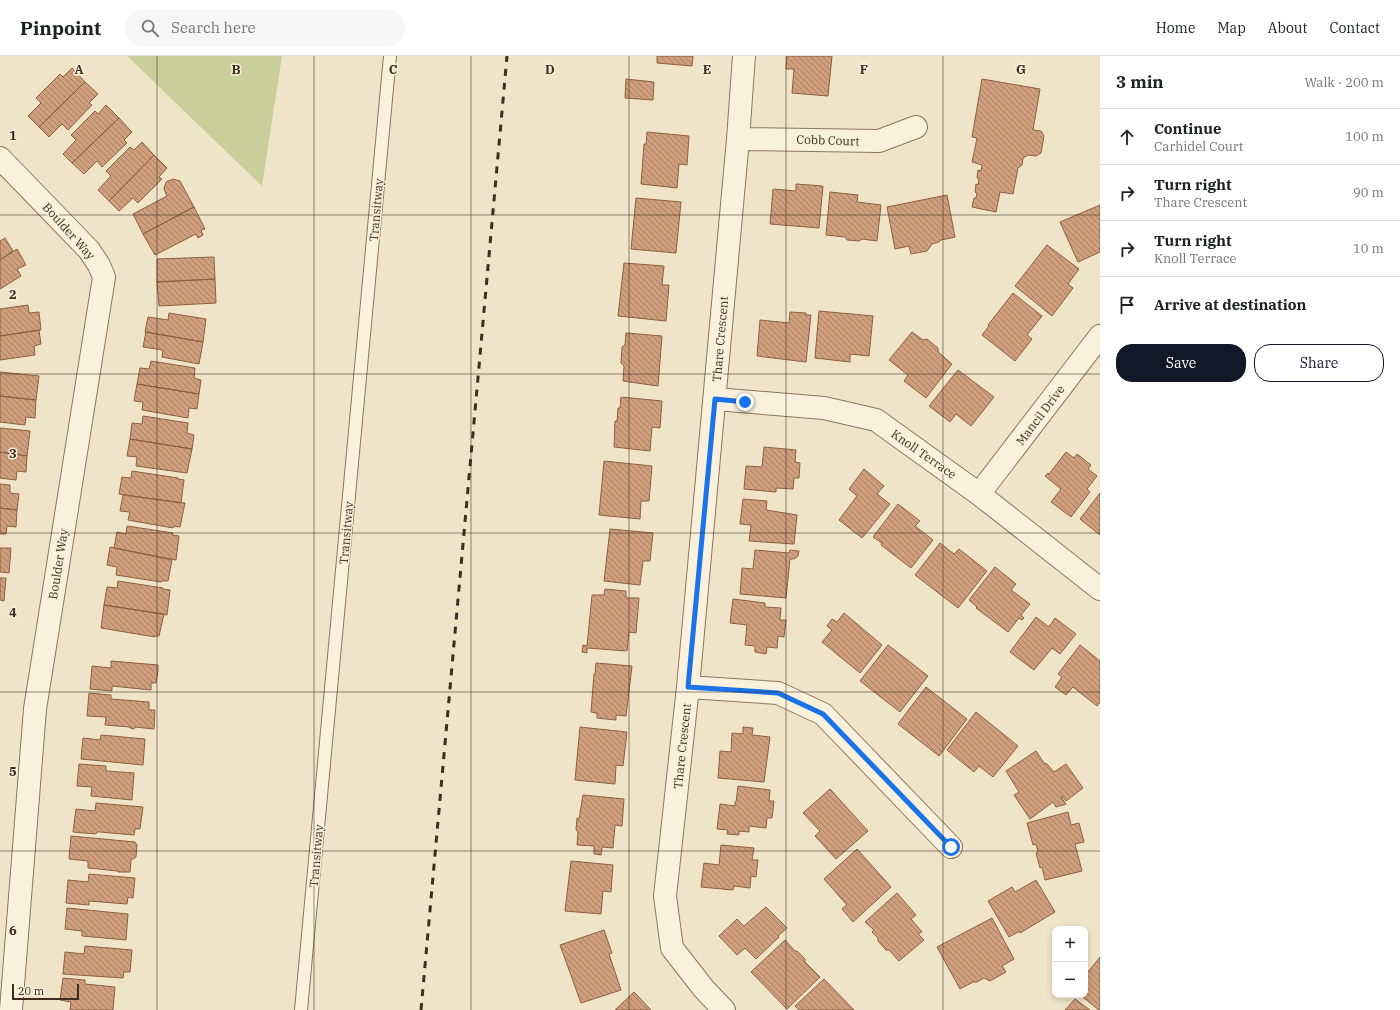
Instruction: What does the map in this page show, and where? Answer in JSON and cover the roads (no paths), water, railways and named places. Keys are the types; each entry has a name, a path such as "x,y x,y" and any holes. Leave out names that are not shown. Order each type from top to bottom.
{"street":[{"name":"Thare Crescent","path":"724,1010 704,989 672,948 665,896 688,687 715,399 744,56"},
{"name":"Cobb Court","path":"738,139 879,141 916,127"},
{"name":"Boulder Way","path":"0,158 89,250 99,264 104,277 35,709 11,1010"},
{"name":"Mancil Drive","path":"979,494 1100,336"},
{"name":"Knoll Terrace","path":"715,399 824,408 876,420 979,494 1100,589"},
{"path":"688,687 778,693 823,714 951,847"}],"lane":[{"name":"Transitway","path":"301,1010 390,56"}],"railway":[{"path":"421,1010 507,56"}]}
